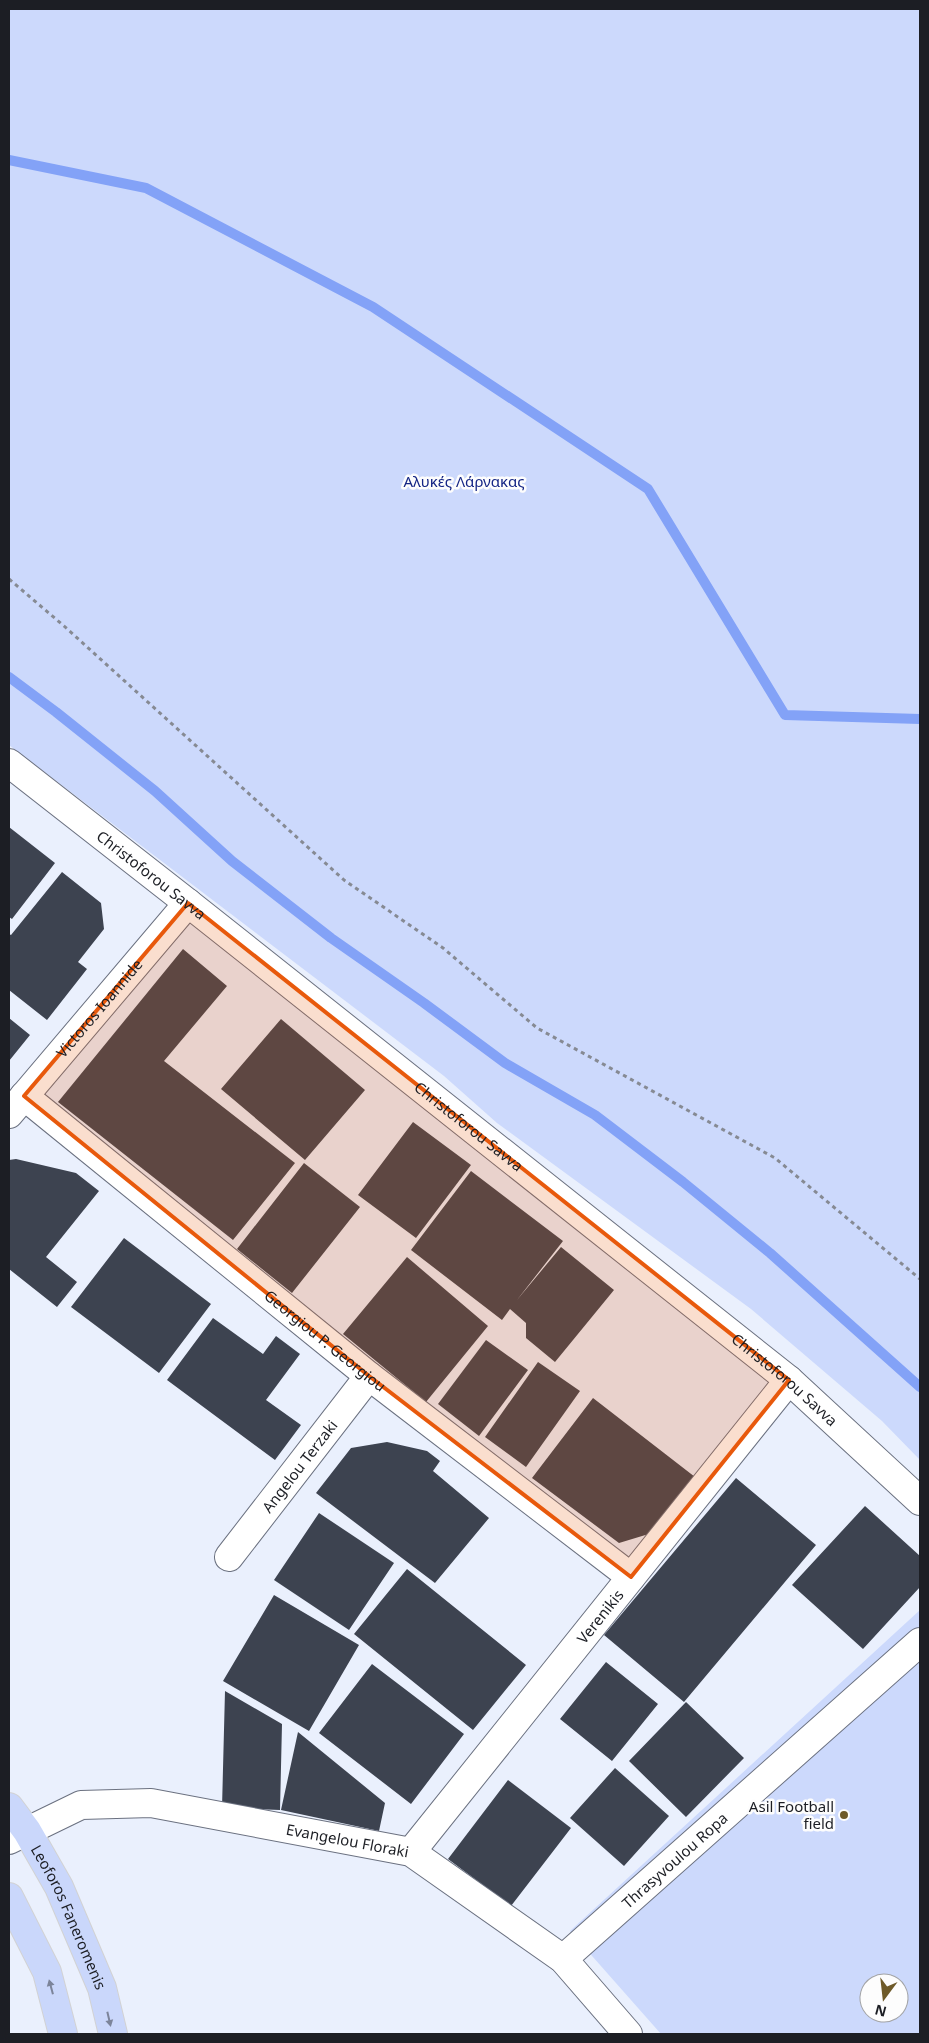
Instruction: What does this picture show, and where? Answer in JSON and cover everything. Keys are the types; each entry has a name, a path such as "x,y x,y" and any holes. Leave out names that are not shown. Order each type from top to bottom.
{"main road":[{"name":"Leoforos Faneromenis","path":"9,1807 18,1836 59,1886 102,1988 113,2034"},
{"path":"9,1897 47,1972 63,2034"}],"street":[{"name":"Christoforou Savva","path":"9,763 789,1380 920,1501"},
{"name":"Victoros Ioannide","path":"16,1105 188,903"},
{"name":"Georgiou P. Georgiou","path":"16,1105 631,1578"},
{"name":"Angelou Terzaki","path":"229,1557 370,1376"},
{"name":"Verenikis","path":"411,1852 789,1380"},
{"name":"Thrasyvoulou Ropa","path":"563,1959 920,1642"},
{"name":"Evangelou Floraki","path":"18,1836 81,1805 151,1803 411,1852 563,1959 628,2034"}],"path":[{"path":"9,579 64,626 344,880 444,948 537,1028 775,1158 920,1279"}],"highlighted area":[{"path":"188,903 789,1380 631,1577 369,1376 24,1096"}],"green space":[{"name":"Αλυκές Λάρνακας","path":"9,9 920,9 920,1460 882,1421 751,1309 497,1123 444,1076 9,745"},
{"name":"Asil Football field","path":"920,1610 920,2034 661,2034 570,1931"}],"building":[{"path":"9,827 55,863 12,919 9,917"},
{"path":"62,872 101,903 104,929 78,962 87,969 47,1020 9,990 9,934 11,935"},
{"path":"183,949 227,986 164,1061 295,1163 233,1240 58,1102"},
{"path":"9,1018 30,1035 9,1061"},
{"path":"281,1019 365,1090 305,1160 221,1089"},
{"path":"413,1122 471,1165 416,1238 358,1195"},
{"path":"16,1159 76,1173 99,1191 46,1257 77,1282 57,1307 9,1269 9,1160"},
{"path":"304,1163 360,1207 292,1293 237,1249"},
{"path":"471,1171 563,1241 517,1300 561,1247 614,1290 555,1362 526,1338 526,1323 510,1309 502,1320 411,1250"},
{"path":"124,1238 211,1304 159,1373 71,1307"},
{"path":"407,1257 488,1326 426,1402 343,1334"},
{"path":"213,1318 263,1354 276,1336 300,1354 266,1400 301,1425 275,1460 167,1380"},
{"path":"486,1340 528,1370 479,1436 438,1404"},
{"path":"538,1362 580,1391 526,1467 485,1437"},
{"path":"593,1398 695,1477 652,1533 619,1543 532,1478"},
{"path":"387,1442 427,1451 440,1461 433,1471 489,1518 435,1583 316,1493 351,1448"},
{"path":"736,1478 816,1545 684,1702 604,1635"},
{"path":"865,1506 920,1556 920,1587 863,1649 792,1585"},
{"path":"319,1513 394,1563 349,1630 274,1580"},
{"path":"407,1569 526,1665 473,1730 354,1634"},
{"path":"274,1595 359,1645 309,1731 223,1681"},
{"path":"606,1662 658,1704 612,1761 560,1719"},
{"path":"372,1664 464,1734 411,1804 319,1733"},
{"path":"225,1691 282,1724 280,1810 222,1808"},
{"path":"686,1702 744,1758 686,1817 629,1761"},
{"path":"298,1732 385,1803 379,1831 281,1810"},
{"path":"615,1768 669,1816 624,1866 570,1818"},
{"path":"508,1780 571,1828 511,1906 448,1859"}],"waterway":[{"path":"9,160 146,188 373,307 648,489 785,715 920,719"},
{"path":"9,677 155,791 232,861 331,938 505,1063 595,1115 683,1182 770,1253 920,1387"}],"place":[{"name":"Asil Football field","path":"844,1815"}]}
